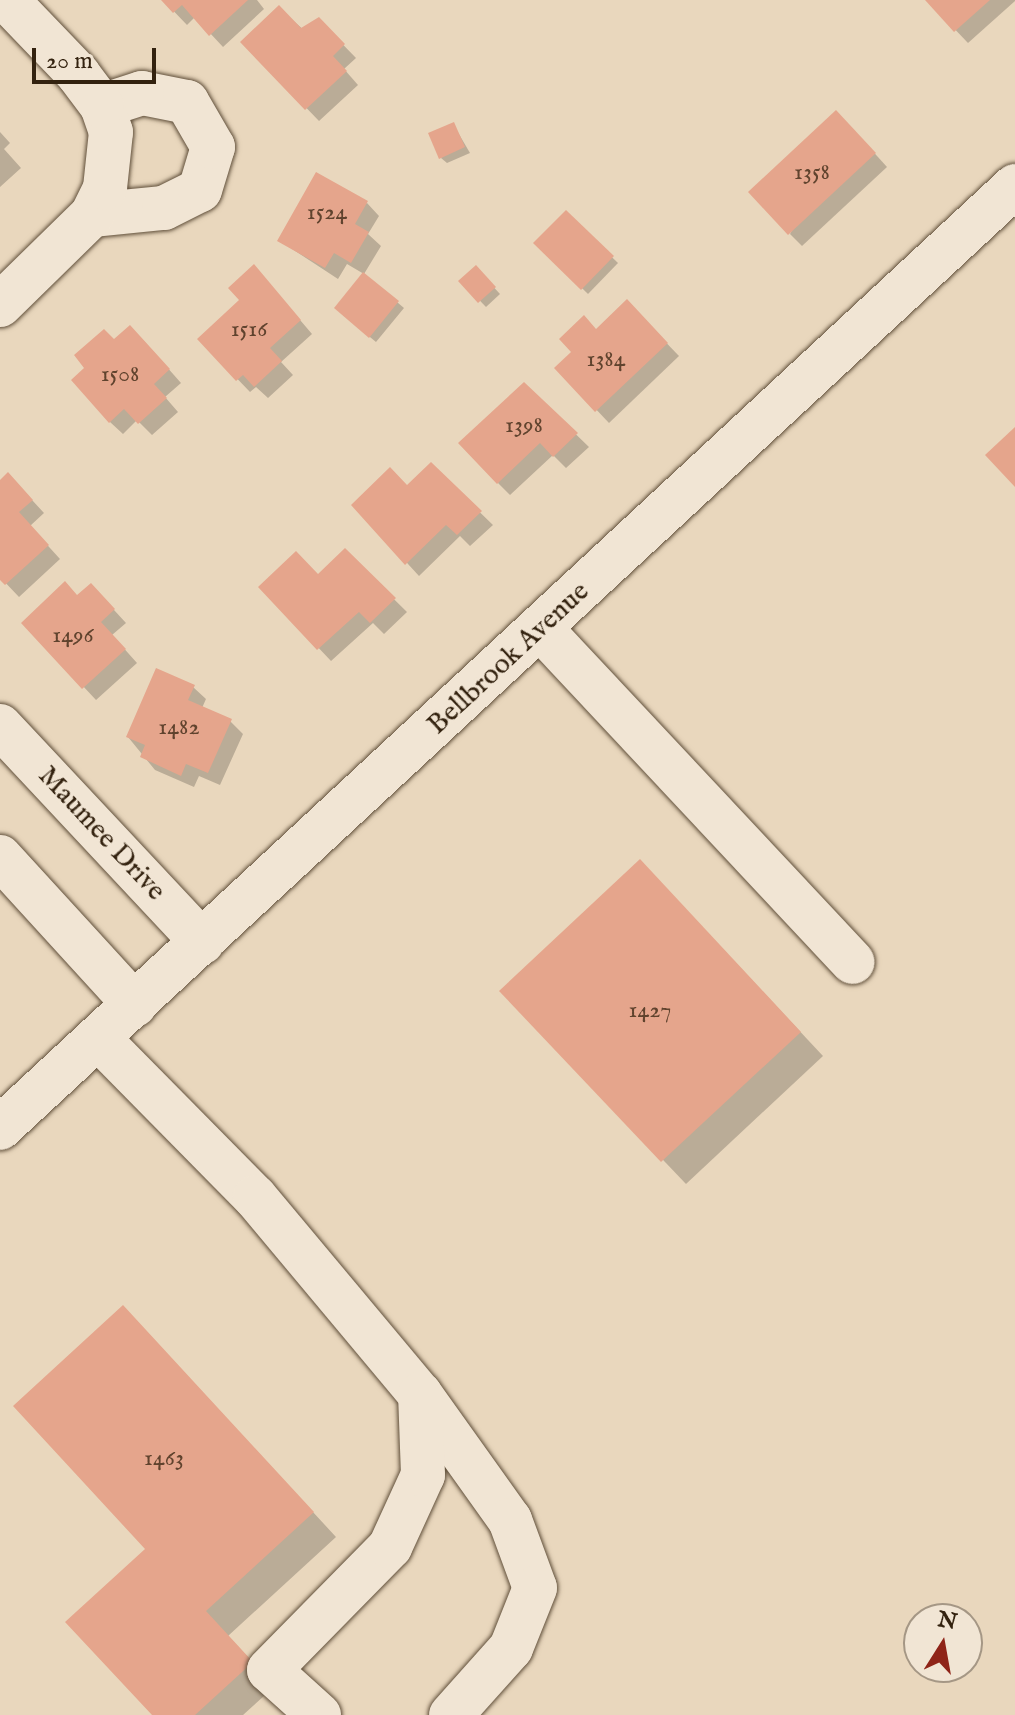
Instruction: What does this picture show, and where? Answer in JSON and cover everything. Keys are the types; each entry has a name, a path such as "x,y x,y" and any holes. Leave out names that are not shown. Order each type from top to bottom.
{"street":[{"path":"0,305 92,215 109,164 111,132 102,106 7,0"},
{"path":"92,215 164,208 200,190 213,147 187,102 142,93 102,106"},
{"name":"Bellbrook Avenue","path":"0,1128 1015,186"},
{"path":"541,629 853,962"},
{"name":"Maumee Drive","path":"0,726 202,942"},
{"path":"0,857 135,1005"},
{"path":"98,1038 255,1197 420,1394 510,1520 535,1588 511,1648 451,1715"},
{"path":"319,1715 269,1670 390,1547 423,1475 420,1394"}],"building":[{"path":"161,0 248,0 209,36 182,5 173,13"},
{"path":"925,0 990,0 954,32"},
{"path":"279,5 301,28 319,17 345,44 333,56 347,71 305,110 240,42"},
{"path":"836,110 876,153 788,235 748,192"},
{"path":"454,122 465,147 439,159 428,133"},
{"path":"316,172 368,201 355,224 369,232 351,263 334,253 325,268 277,241"},
{"path":"566,210 614,256 581,290 533,243"},
{"path":"254,264 301,320 270,348 282,361 254,387 243,375 236,381 197,339 239,300 228,288"},
{"path":"476,265 496,287 478,303 458,281"},
{"path":"363,272 399,301 369,338 334,308"},
{"path":"627,299 668,343 595,412 554,368 571,352 559,339 584,315 596,329"},
{"path":"130,325 170,369 154,384 167,398 138,424 124,409 109,423 71,380 84,368 74,355 104,329 114,339"},
{"path":"524,382 578,433 553,457 540,443 497,484 458,443"},
{"path":"1015,427 1015,487 985,455"},
{"path":"431,462 482,511 457,535 446,525 405,565 351,505 390,467 407,485"},
{"path":"8,472 33,500 19,512 49,545 5,585 0,580 0,480"},
{"path":"345,548 396,598 370,623 359,612 317,650 258,587 296,551 318,574"},
{"path":"65,581 77,595 91,583 115,609 101,622 126,649 82,689 21,623"},
{"path":"156,668 195,685 188,700 232,719 208,773 186,764 181,776 140,757 145,745 126,737"},
{"path":"640,859 801,1032 661,1162 499,991"},
{"path":"123,1305 314,1512 206,1611 253,1662 195,1715 152,1715 65,1622 145,1549 13,1406"}]}
